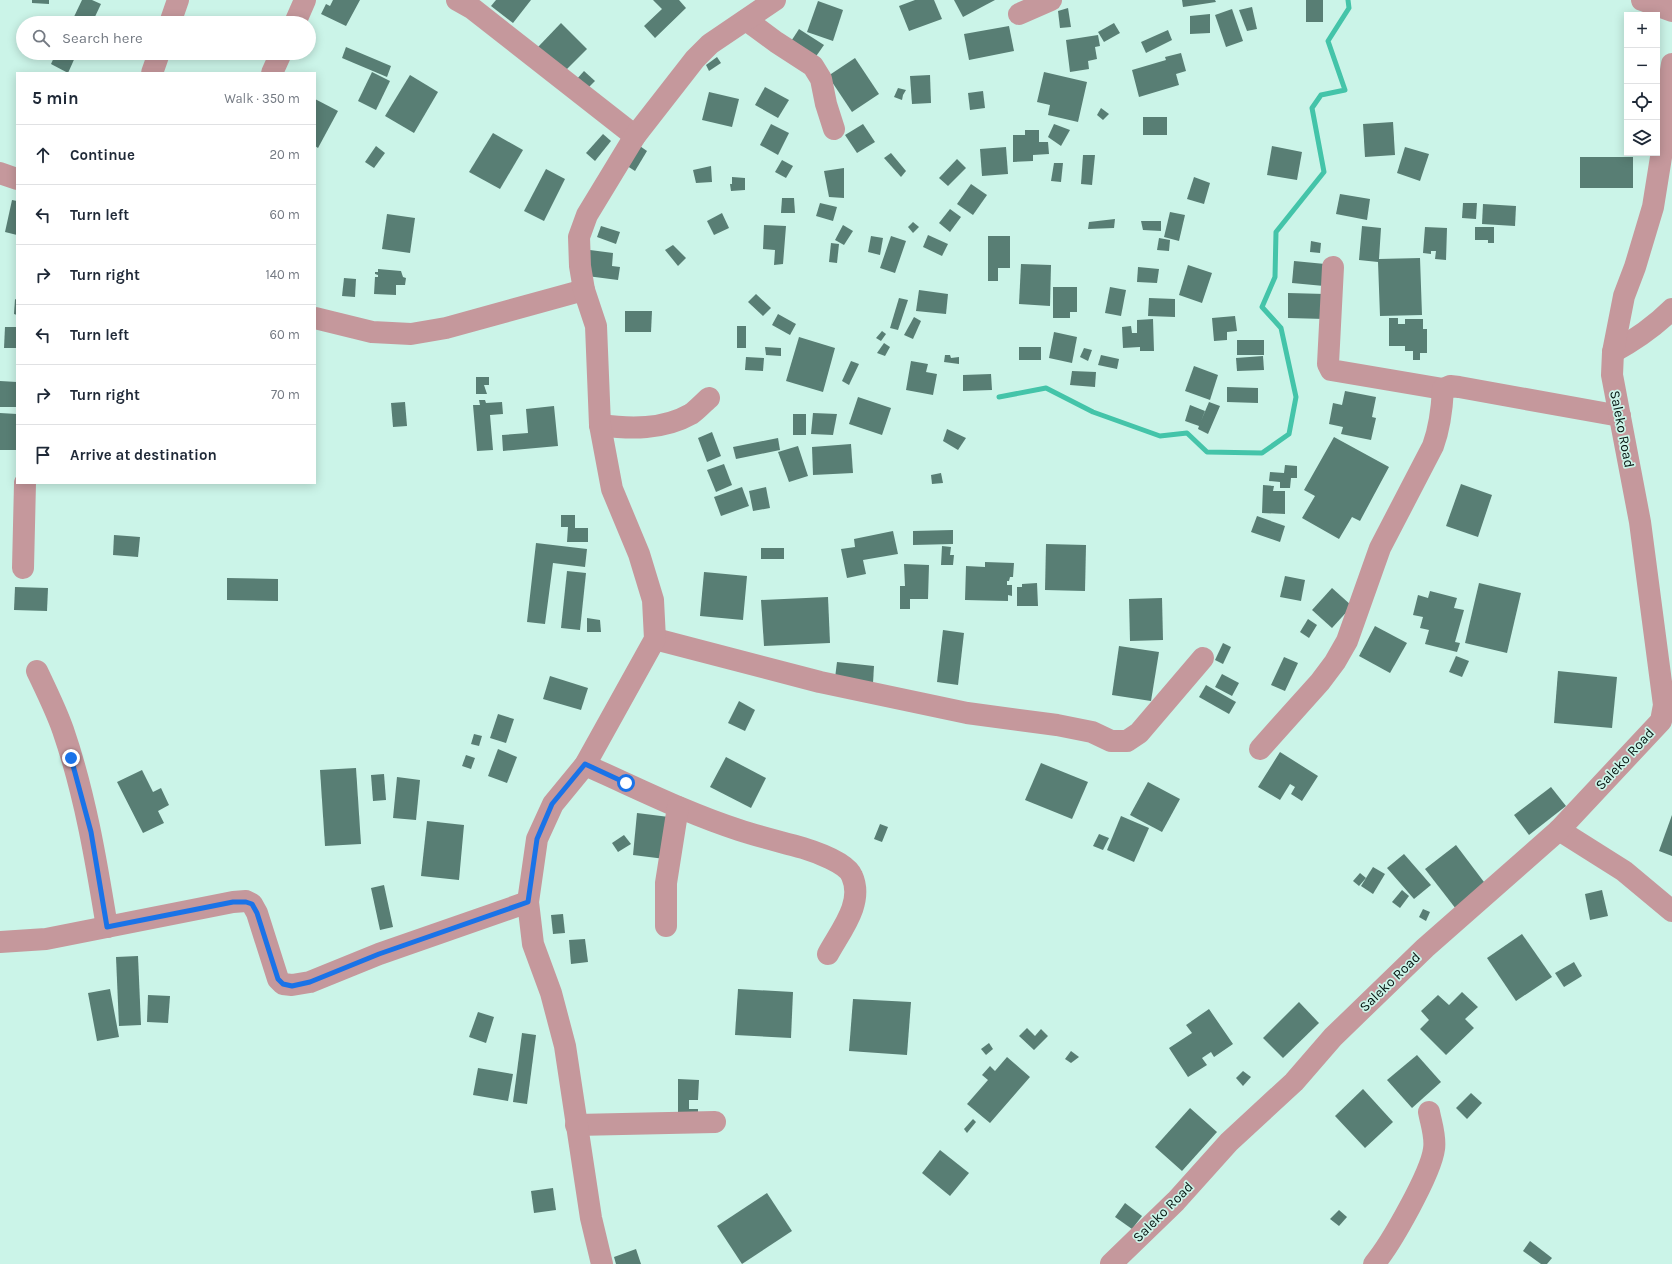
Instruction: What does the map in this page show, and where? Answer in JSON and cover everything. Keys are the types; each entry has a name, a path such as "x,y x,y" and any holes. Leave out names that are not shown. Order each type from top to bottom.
{"street":[{"path":"172,16 178,0"},
{"path":"298,16 305,0"},
{"path":"456,0 483,16 635,136"},
{"path":"1019,14 1051,0"},
{"path":"1642,0 1672,11"},
{"path":"602,1264 591,1218 565,1046 550,993 533,944 528,902 537,839 552,804 585,764 655,638 652,600 639,554 612,489 600,425 596,326 584,290 580,266 579,237 588,215 635,136 678,80 710,44 756,8 776,42 813,66 821,78 826,104 834,129"},
{"path":"152,72 157,60"},
{"path":"272,72 278,60"},
{"name":"Saleko Road","path":"1111,1264 1176,1201 1229,1142 1294,1082 1333,1037 1425,948 1559,830 1667,721 1640,522 1612,375 1613,352 1624,296 1635,266 1667,160 1663,118 1672,64"},
{"path":"0,173 16,179"},
{"path":"1333,267 1328,364 1331,370 1443,389 1450,386 1459,387 1620,416"},
{"path":"316,318 372,332 410,334 446,328 584,290"},
{"path":"1613,352 1632,342 1649,330 1672,309"},
{"path":"1260,749 1320,682 1335,662 1347,640 1380,548 1433,446 1440,421 1443,389"},
{"path":"600,425 624,428 646,427 672,422 691,414 709,398"},
{"path":"22,568 25,484"},
{"path":"655,638 820,682 967,713 1057,725 1092,732 1111,741 1118,742 1127,741 1139,733 1203,658"},
{"path":"37,671 63,730 82,794 91,832 107,927"},
{"path":"585,764 678,807 739,830 817,852 840,864 852,874 856,888 855,904 828,954"},
{"path":"666,926 666,883 678,807"},
{"path":"1559,830 1624,871 1672,910"},
{"path":"0,942 46,939 233,902 246,902 252,904 257,913 278,979 283,984 292,986 310,982 379,954 528,902"},
{"path":"1374,1264 1386,1250 1422,1183 1431,1160 1434,1149 1429,1112"},
{"path":"576,1125 715,1122"}],"building":[{"path":"32,0 49,0 49,4 32,3"},
{"path":"82,0 92,0 101,4 95,16 74,16"},
{"path":"333,0 360,0 346,26 321,14 326,4 330,6"},
{"path":"496,0 531,0 513,23 491,6"},
{"path":"653,0 679,0 686,8 655,38 644,26 662,9"},
{"path":"915,0 934,0 942,19 909,31 899,6"},
{"path":"954,0 995,0 963,17"},
{"path":"1182,0 1215,0 1216,2 1183,7"},
{"path":"1306,0 1323,0 1323,22 1306,22"},
{"path":"818,1 843,10 833,41 807,32"},
{"path":"1252,7 1257,29 1247,31 1239,10"},
{"path":"1068,8 1071,27 1060,28 1058,11"},
{"path":"1232,9 1243,41 1226,47 1215,15"},
{"path":"1210,14 1210,33 1190,34 1190,16"},
{"path":"561,23 587,49 564,72 538,47"},
{"path":"1114,23 1120,33 1104,42 1098,32"},
{"path":"1009,26 1014,51 969,60 964,34"},
{"path":"799,29 824,45 812,62 788,46"},
{"path":"1168,30 1172,40 1146,53 1141,42"},
{"path":"1098,35 1100,46 1095,47 1097,59 1088,61 1089,69 1070,72 1066,40"},
{"path":"346,47 391,66 387,77 342,58"},
{"path":"1181,53 1186,71 1176,74 1179,85 1139,97 1132,70 1166,60 1165,57"},
{"path":"717,57 721,63 709,71 706,65"},
{"path":"855,58 879,94 852,112 828,76"},
{"path":"53,60 74,60 68,72 51,64"},
{"path":"584,71 595,81 586,90 576,80"},
{"path":"372,72 390,81 376,110 358,101"},
{"path":"1044,72 1087,82 1078,122 1048,115 1050,105 1037,102"},
{"path":"410,75 438,92 414,133 385,116"},
{"path":"930,75 931,103 912,104 910,76"},
{"path":"765,87 789,100 778,118 755,105"},
{"path":"898,88 906,90 902,100 894,97"},
{"path":"983,91 985,108 970,110 968,93"},
{"path":"709,92 739,99 732,127 702,120"},
{"path":"316,100 338,111 318,148 316,147"},
{"path":"1101,108 1109,114 1103,120 1097,115"},
{"path":"1143,117 1167,117 1167,135 1143,135"},
{"path":"1393,122 1395,155 1365,157 1363,124"},
{"path":"771,124 789,133 778,155 760,145"},
{"path":"863,124 875,142 857,153 845,135"},
{"path":"1054,124 1070,130 1061,146 1048,137"},
{"path":"1025,130 1039,130 1039,142 1048,142 1049,154 1033,155 1033,161 1013,162 1013,135 1025,135"},
{"path":"493,133 523,150 500,189 469,172"},
{"path":"603,134 611,141 595,161 586,153"},
{"path":"637,144 647,151 635,171 624,164"},
{"path":"376,146 385,153 374,168 365,162"},
{"path":"1272,146 1302,152 1297,180 1267,175"},
{"path":"1006,147 1008,174 982,176 980,149"},
{"path":"1405,147 1429,154 1420,181 1397,173"},
{"path":"891,153 906,171 901,177 884,158"},
{"path":"1083,155 1095,155 1092,185 1081,184"},
{"path":"1580,157 1633,157 1633,188 1580,188"},
{"path":"957,159 966,168 948,186 939,178"},
{"path":"782,160 793,166 786,178 775,172"},
{"path":"1054,163 1063,163 1061,182 1051,181"},
{"path":"711,166 712,182 696,183 693,170"},
{"path":"844,168 844,198 829,197 824,171"},
{"path":"546,169 565,179 544,221 524,211"},
{"path":"732,177 745,178 745,190 731,191 730,184 732,184"},
{"path":"1194,177 1210,183 1204,204 1187,199"},
{"path":"971,184 987,195 973,215 957,204"},
{"path":"1340,194 1370,199 1367,220 1336,214"},
{"path":"782,198 794,198 795,213 781,213"},
{"path":"12,200 16,201 16,235 5,232"},
{"path":"820,203 837,207 833,221 816,216"},
{"path":"1463,203 1477,203 1476,219 1462,218"},
{"path":"1483,204 1516,206 1515,226 1482,224"},
{"path":"950,209 961,217 950,232 939,223"},
{"path":"1170,212 1185,215 1179,241 1164,237"},
{"path":"722,213 729,228 714,235 707,221"},
{"path":"387,214 415,218 410,253 382,249"},
{"path":"1115,219 1114,228 1088,229 1089,222"},
{"path":"1141,221 1161,221 1161,231 1143,230"},
{"path":"913,222 919,227 913,233 908,227"},
{"path":"764,225 786,226 783,264 774,265 775,250 763,249"},
{"path":"843,225 853,231 844,245 835,240"},
{"path":"601,226 620,232 616,244 597,237"},
{"path":"1362,226 1381,228 1379,259 1420,258 1422,315 1380,316 1378,262 1359,260"},
{"path":"1425,227 1447,228 1446,260 1435,259 1436,251 1431,251 1431,254 1423,253"},
{"path":"1475,227 1494,227 1494,243 1488,243 1488,240 1475,240"},
{"path":"928,235 948,244 942,256 923,247"},
{"path":"871,236 883,238 880,255 868,252"},
{"path":"891,236 906,241 895,273 880,268"},
{"path":"988,236 1010,236 1010,268 998,268 998,281 988,281"},
{"path":"1159,238 1170,240 1169,251 1157,250"},
{"path":"1311,241 1321,243 1320,253 1310,252"},
{"path":"831,243 839,244 837,263 829,262"},
{"path":"673,245 686,258 678,266 665,250"},
{"path":"590,250 613,253 612,266 620,267 618,280 587,276"},
{"path":"1294,261 1325,264 1324,286 1292,283"},
{"path":"1021,264 1051,265 1050,306 1019,304"},
{"path":"1188,265 1212,273 1202,303 1179,295"},
{"path":"1138,267 1159,269 1157,283 1137,282"},
{"path":"378,269 401,271 403,277 406,278 405,285 396,285 396,295 374,294 375,277 378,277 375,272 378,272"},
{"path":"344,278 356,279 355,297 342,296"},
{"path":"1053,287 1077,287 1077,312 1070,312 1070,318 1053,318"},
{"path":"1110,287 1126,290 1121,316 1105,313"},
{"path":"919,290 948,294 946,314 916,311"},
{"path":"1288,293 1325,294 1325,319 1288,318"},
{"path":"756,294 771,308 763,316 748,302"},
{"path":"899,298 908,300 898,330 890,328"},
{"path":"1149,298 1175,299 1175,317 1148,316"},
{"path":"15,299 16,315 14,314"},
{"path":"625,311 652,311 651,332 625,332"},
{"path":"778,314 796,324 790,335 772,325"},
{"path":"1235,316 1237,331 1227,332 1227,340 1214,341 1212,318"},
{"path":"914,317 921,321 913,339 904,335"},
{"path":"1389,318 1398,318 1398,324 1405,324 1405,319 1423,319 1423,329 1427,329 1427,353 1420,353 1420,360 1413,360 1413,351 1405,351 1405,346 1389,346"},
{"path":"1153,319 1154,351 1140,351 1140,347 1123,348 1122,327 1131,326 1132,333 1137,333 1137,320"},
{"path":"737,326 746,326 746,348 737,348"},
{"path":"5,327 16,327 16,348 4,348"},
{"path":"882,331 886,334 881,341 876,338"},
{"path":"1054,332 1077,337 1072,363 1049,358"},
{"path":"799,337 835,348 823,392 786,381"},
{"path":"1237,340 1264,340 1264,355 1237,355"},
{"path":"884,343 890,347 885,356 877,353"},
{"path":"765,347 781,348 781,356 766,355"},
{"path":"1019,347 1041,347 1041,360 1019,360"},
{"path":"1084,348 1092,350 1088,361 1080,357"},
{"path":"945,355 950,355 951,358 959,357 959,364 944,362"},
{"path":"1101,355 1119,359 1117,369 1098,365"},
{"path":"1263,356 1264,370 1237,371 1236,358"},
{"path":"746,357 764,358 763,371 745,370"},
{"path":"851,361 859,364 849,385 842,381"},
{"path":"911,361 928,364 926,372 937,374 933,395 906,390"},
{"path":"1194,366 1218,375 1210,400 1185,391"},
{"path":"1072,371 1096,372 1095,387 1070,385"},
{"path":"991,374 992,390 963,391 963,375"},
{"path":"476,377 489,377 489,385 484,385 487,394 476,394"},
{"path":"0,381 16,382 16,407 0,407"},
{"path":"1227,387 1258,388 1258,403 1227,402"},
{"path":"1345,391 1376,397 1372,417 1376,418 1371,440 1341,434 1343,427 1329,424 1333,403 1342,405"},
{"path":"858,397 891,408 882,435 849,424"},
{"path":"479,400 485,400 486,403 502,402 503,414 490,415 493,450 477,451 473,405 480,405"},
{"path":"405,402 407,426 393,427 391,403"},
{"path":"1209,402 1220,406 1208,434 1198,429 1199,426 1185,421 1190,405 1205,411 1201,421"},
{"path":"554,406 558,446 503,451 502,435 528,433 526,409"},
{"path":"0,413 16,414 16,450 0,450"},
{"path":"813,413 837,414 833,435 811,434"},
{"path":"793,414 806,414 806,435 793,435"},
{"path":"947,429 966,438 958,450 943,441"},
{"path":"712,432 721,456 707,462 698,438"},
{"path":"1334,437 1389,467 1360,521 1352,517 1339,539 1302,518 1315,496 1304,490"},
{"path":"778,438 780,450 736,459 733,447"},
{"path":"851,444 853,473 813,475 812,447"},
{"path":"798,446 808,476 789,482 778,452"},
{"path":"724,464 732,485 716,492 707,470"},
{"path":"1285,465 1297,466 1297,478 1291,478 1290,488 1280,488 1280,482 1269,481 1270,472 1284,473"},
{"path":"941,473 943,483 932,484 931,475"},
{"path":"1461,484 1492,495 1478,537 1446,526"},
{"path":"1263,485 1274,486 1273,491 1285,491 1285,514 1262,513"},
{"path":"742,487 749,506 721,516 714,497"},
{"path":"766,487 770,508 753,511 749,491"},
{"path":"561,515 575,515 575,528 588,528 588,542 567,542 568,527 561,527"},
{"path":"1257,516 1285,526 1280,542 1251,532"},
{"path":"953,530 953,544 913,545 913,531"},
{"path":"893,531 898,554 863,560 866,574 847,578 841,549 855,547 854,539"},
{"path":"114,535 140,537 138,557 113,555"},
{"path":"536,543 587,549 585,567 553,563 545,624 527,622"},
{"path":"1046,544 1086,545 1085,591 1045,590"},
{"path":"942,546 951,547 950,555 954,555 953,565 941,565"},
{"path":"761,548 784,548 784,559 761,559"},
{"path":"985,562 1014,563 1013,577 1010,577 1009,581 1007,581 1007,585 1012,585 1012,596 1008,595 1008,601 965,600 966,566 985,567"},
{"path":"904,564 929,565 928,599 910,599 910,609 900,609 900,586 905,586"},
{"path":"567,571 586,573 580,630 561,628"},
{"path":"704,572 747,576 743,620 700,616"},
{"path":"1285,576 1305,580 1301,601 1280,597"},
{"path":"227,578 278,579 278,601 227,600"},
{"path":"1037,583 1038,606 1017,606 1017,587 1022,587 1022,584"},
{"path":"1479,583 1521,593 1507,653 1465,643"},
{"path":"15,587 48,588 47,611 14,610"},
{"path":"1332,588 1352,606 1332,628 1312,610"},
{"path":"1430,591 1457,598 1454,608 1464,610 1455,642 1460,643 1457,652 1425,644 1429,630 1420,628 1423,617 1413,615 1418,595 1428,598"},
{"path":"828,597 830,643 764,646 761,600"},
{"path":"1162,598 1163,640 1130,641 1129,599"},
{"path":"587,618 600,620 601,632 587,632"},
{"path":"1308,619 1317,625 1309,638 1300,632"},
{"path":"1375,626 1407,643 1390,673 1359,656"},
{"path":"943,630 964,633 958,685 937,682"},
{"path":"1223,643 1231,647 1223,664 1215,660"},
{"path":"1119,646 1159,652 1151,701 1112,695"},
{"path":"1456,656 1469,661 1462,677 1449,672"},
{"path":"1284,657 1298,663 1285,691 1271,685"},
{"path":"837,662 874,666 873,683 835,678"},
{"path":"1558,671 1617,677 1612,728 1554,723"},
{"path":"1222,674 1239,683 1232,696 1215,687"},
{"path":"550,676 588,688 581,710 543,699"},
{"path":"1206,685 1236,702 1229,714 1199,697"},
{"path":"739,701 755,710 745,731 728,723"},
{"path":"498,714 514,719 506,743 490,738"},
{"path":"474,734 482,736 479,746 471,744"},
{"path":"498,749 517,757 507,783 488,776"},
{"path":"1280,752 1318,776 1302,801 1291,794 1295,787 1290,784 1280,800 1258,787"},
{"path":"466,755 475,758 471,769 462,766"},
{"path":"726,757 766,778 751,808 710,787"},
{"path":"1041,763 1088,782 1072,819 1025,800"},
{"path":"356,768 361,844 325,846 320,770"},
{"path":"142,770 153,792 161,788 169,805 158,811 164,823 143,833 117,782"},
{"path":"384,774 386,800 373,801 371,775"},
{"path":"397,777 420,780 416,820 393,818"},
{"path":"1148,782 1180,799 1162,832 1130,815"},
{"path":"1551,787 1566,806 1529,835 1514,815"},
{"path":"637,813 669,817 665,859 633,855"},
{"path":"1672,815 1672,856 1659,851"},
{"path":"1121,816 1149,828 1134,862 1107,850"},
{"path":"427,821 464,825 459,880 421,876"},
{"path":"880,824 888,827 882,842 874,839"},
{"path":"1099,834 1109,838 1103,850 1093,846"},
{"path":"624,835 631,844 618,852 612,843"},
{"path":"1456,845 1487,886 1456,909 1425,869"},
{"path":"1404,854 1431,885 1414,899 1387,868"},
{"path":"1373,867 1385,874 1373,894 1361,886"},
{"path":"1360,873 1366,878 1359,886 1353,881"},
{"path":"384,885 393,927 380,930 371,888"},
{"path":"1402,890 1409,896 1400,908 1392,902"},
{"path":"1602,890 1608,916 1590,920 1585,894"},
{"path":"1423,909 1430,912 1426,921 1419,917"},
{"path":"563,914 565,933 553,934 551,915"},
{"path":"1522,934 1552,977 1516,1001 1487,958"},
{"path":"585,939 588,962 571,964 569,940"},
{"path":"138,956 141,1025 119,1026 116,957"},
{"path":"1574,962 1582,976 1564,987 1555,973"},
{"path":"110,989 119,1037 97,1041 88,993"},
{"path":"738,989 793,992 791,1038 735,1035"},
{"path":"1462,992 1478,1007 1465,1019 1474,1028 1446,1055 1420,1029 1429,1020 1421,1011 1438,995 1449,1005"},
{"path":"148,995 170,996 168,1023 147,1022"},
{"path":"853,999 911,1002 907,1055 849,1051"},
{"path":"1299,1002 1319,1023 1283,1058 1263,1038"},
{"path":"1209,1009 1233,1044 1214,1057 1211,1052 1202,1058 1207,1065 1188,1077 1169,1048 1192,1033 1186,1025"},
{"path":"478,1012 494,1017 486,1043 469,1037"},
{"path":"1027,1028 1035,1036 1041,1029 1048,1036 1034,1050 1019,1036"},
{"path":"522,1033 536,1035 527,1104 513,1102"},
{"path":"989,1043 993,1049 986,1055 981,1049"},
{"path":"1071,1051 1079,1057 1071,1063 1065,1059"},
{"path":"1417,1055 1441,1082 1412,1108 1387,1080"},
{"path":"1007,1057 1030,1077 990,1123 967,1104 988,1080 982,1075 990,1066 995,1071"},
{"path":"478,1068 513,1074 508,1101 473,1095"},
{"path":"1243,1071 1251,1077 1243,1086 1236,1078"},
{"path":"678,1079 699,1080 698,1100 689,1100 689,1109 698,1109 698,1119 678,1113"},
{"path":"1363,1089 1393,1122 1365,1148 1335,1116"},
{"path":"1471,1093 1482,1103 1467,1119 1456,1108"},
{"path":"1190,1108 1217,1132 1182,1171 1155,1147"},
{"path":"973,1119 976,1122 967,1133 964,1129"},
{"path":"940,1150 969,1173 950,1196 922,1173"},
{"path":"553,1188 556,1210 534,1213 531,1191"},
{"path":"767,1193 792,1231 742,1264 717,1226"},
{"path":"1125,1203 1142,1216 1132,1229 1115,1217"},
{"path":"1339,1210 1347,1217 1339,1226 1330,1219"},
{"path":"1530,1241 1552,1258 1547,1264 1541,1264 1523,1251"},
{"path":"636,1249 641,1264 616,1264 614,1257"}],"waterway":[{"path":"999,397 1046,388 1093,412 1160,436 1187,433 1207,452 1262,453 1289,434 1296,397 1281,328 1262,307 1275,277 1276,232 1324,172 1312,108 1321,95 1345,90 1328,41 1349,8 1348,0"}],"route":[{"path":"71,758 82,794 91,832 107,927 200,910 233,902 246,902 252,904 257,913 278,979 283,984 292,986 310,982 379,954 528,902 537,839 552,804 585,764 626,783"}]}
